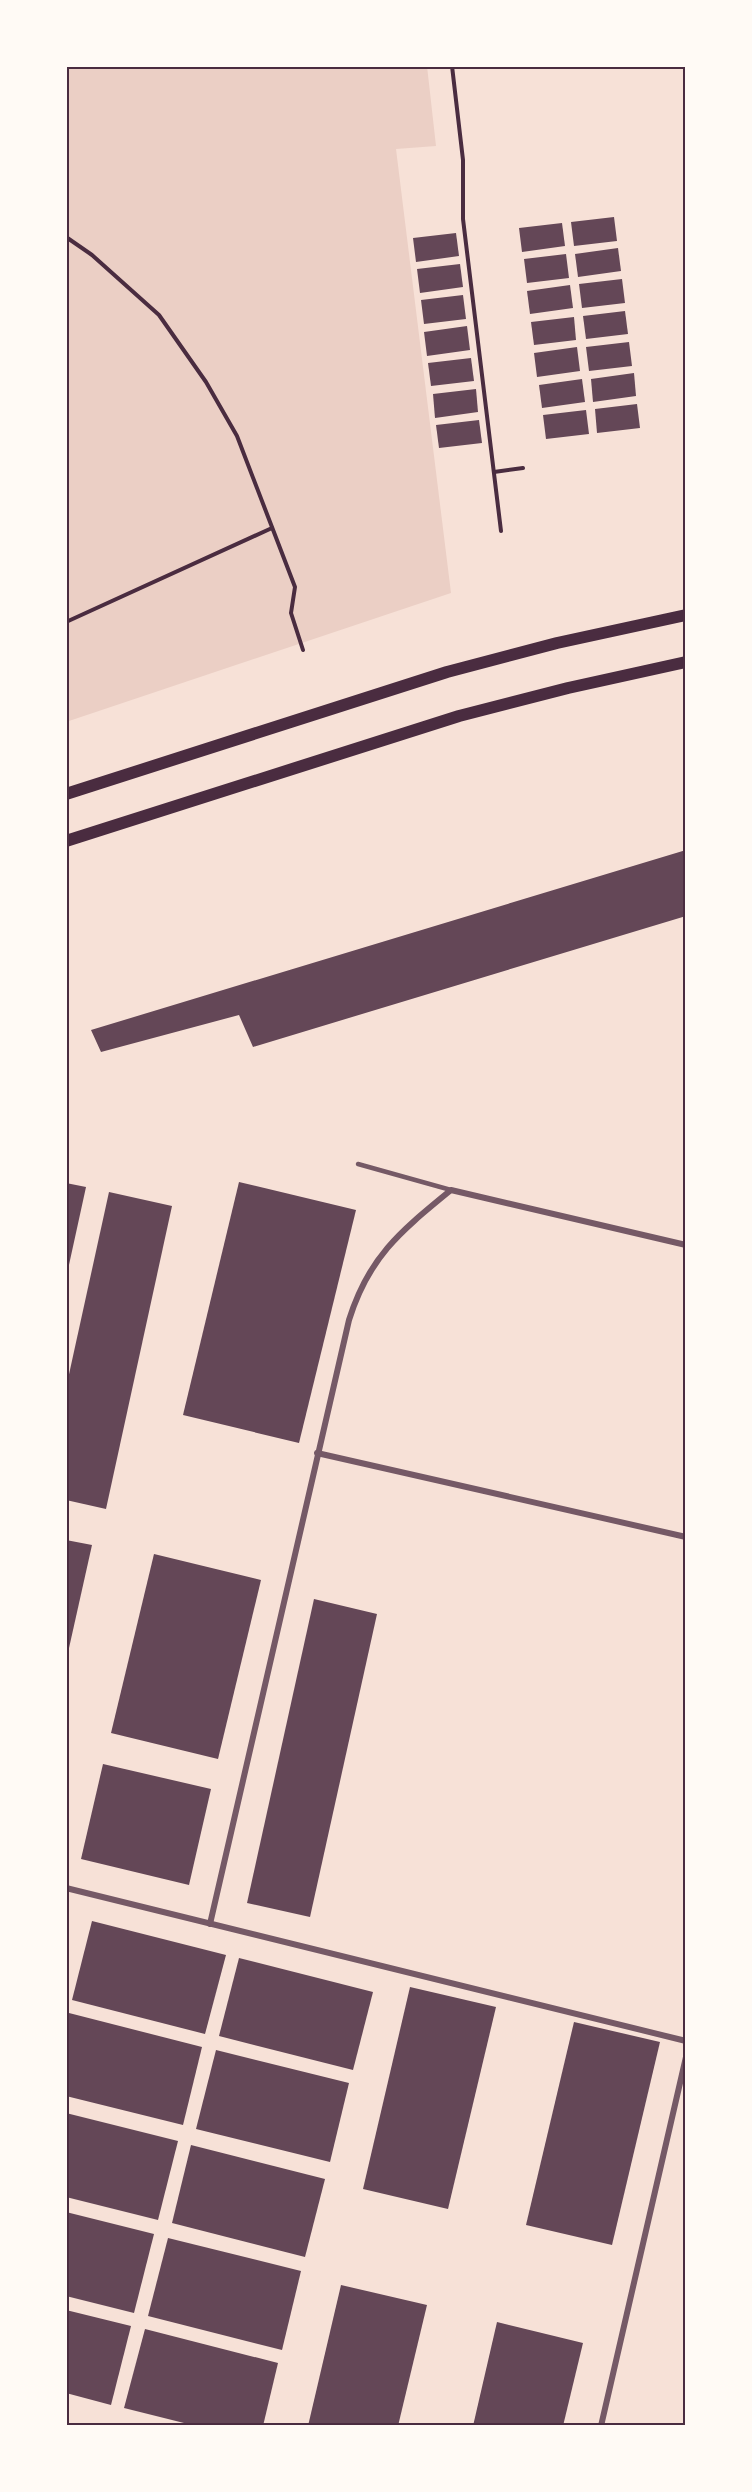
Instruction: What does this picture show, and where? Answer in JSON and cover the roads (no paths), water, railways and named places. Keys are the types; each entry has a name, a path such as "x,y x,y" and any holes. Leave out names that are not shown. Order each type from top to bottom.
{"main road":[{"path":"66,794 447,672 557,643 686,615"},
{"path":"66,841 459,717 568,688 686,662"}],"street":[{"path":"210,1924 349,1320 358,1292 376,1261 401,1231 451,1190 686,1245"},
{"path":"318,1453 686,1537"},
{"path":"66,1888 686,2041"},
{"path":"601,2426 686,2057"}],"lane":[{"path":"358,1164 451,1190"}]}
